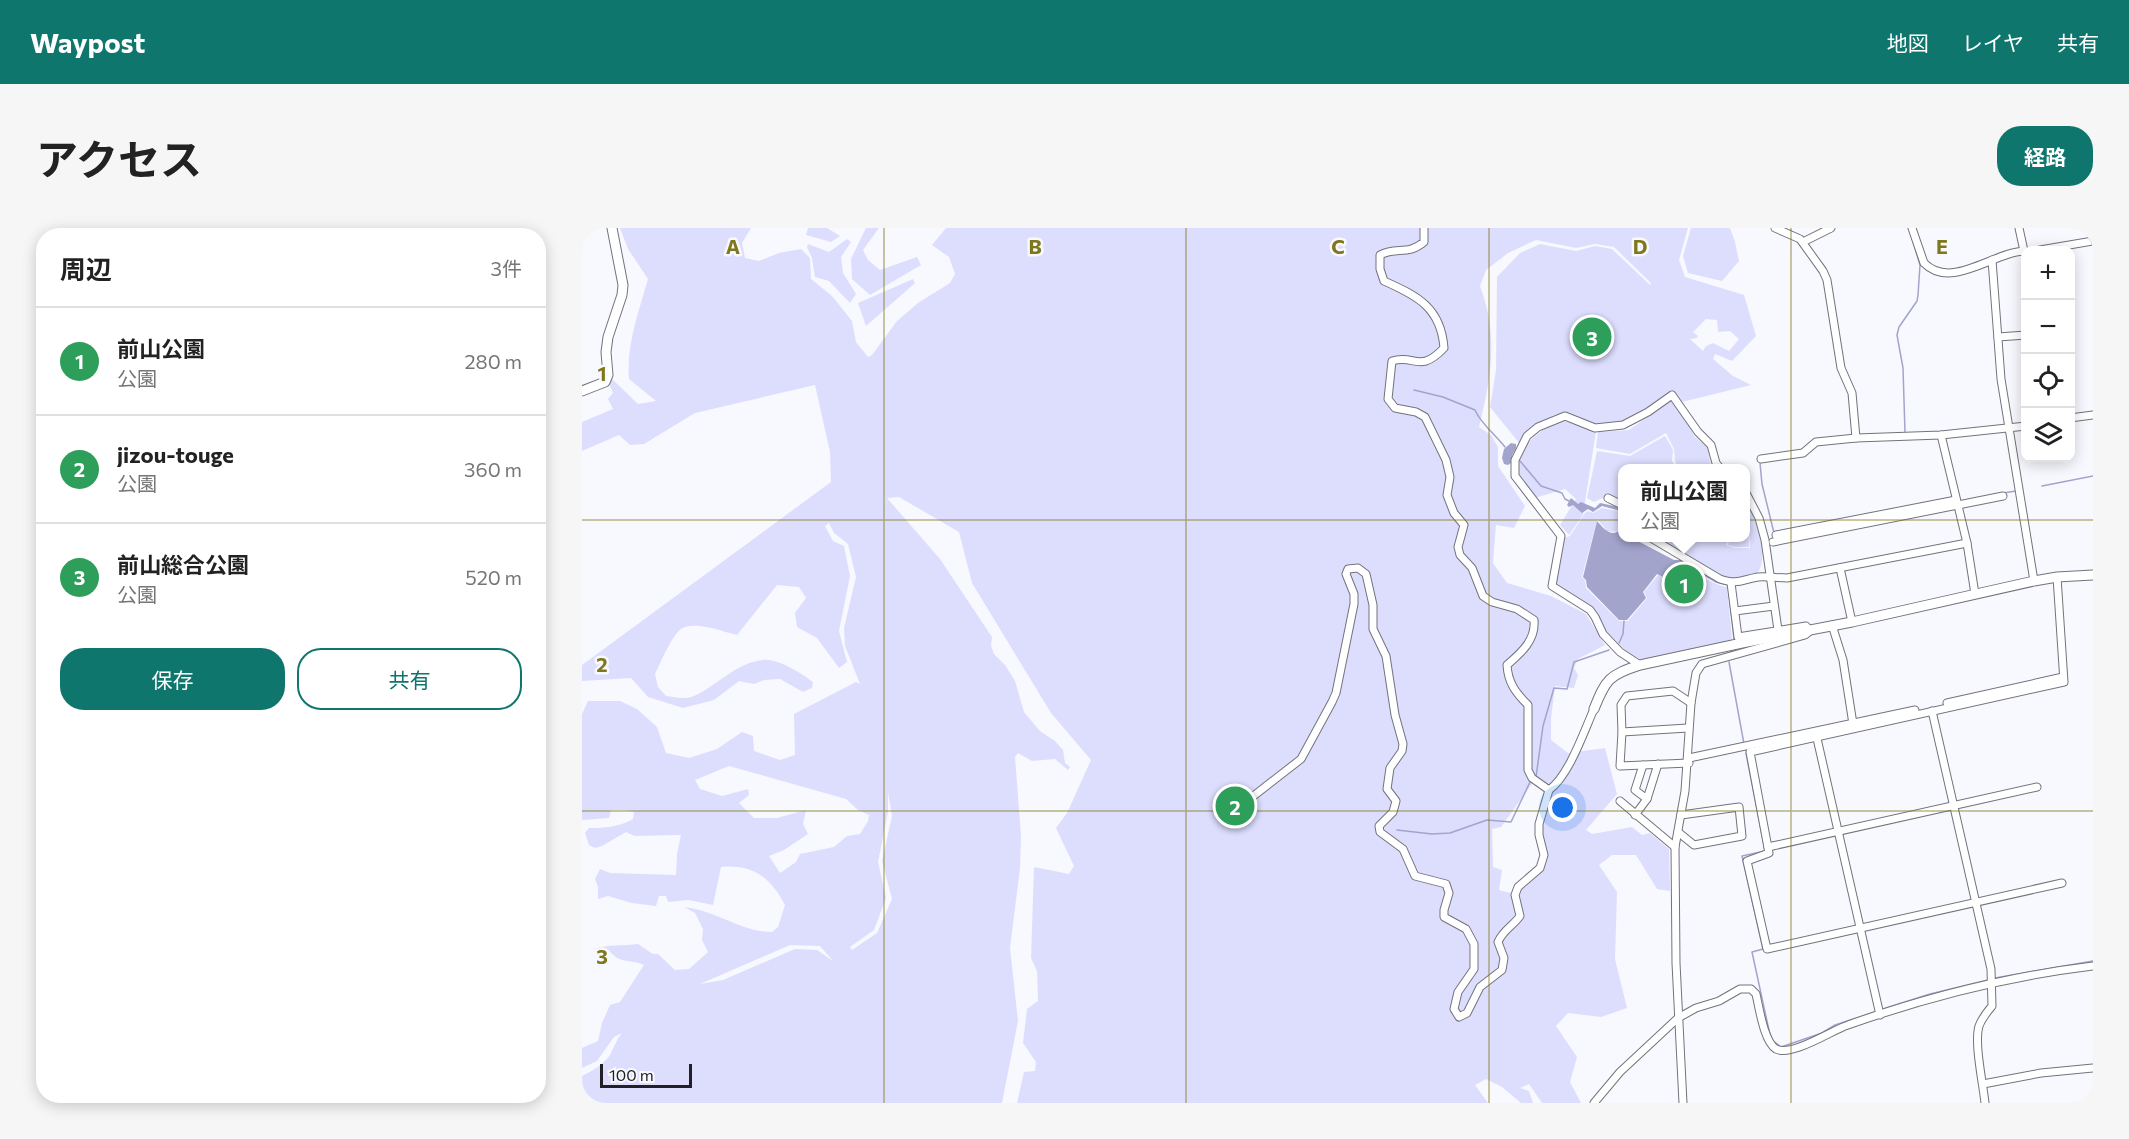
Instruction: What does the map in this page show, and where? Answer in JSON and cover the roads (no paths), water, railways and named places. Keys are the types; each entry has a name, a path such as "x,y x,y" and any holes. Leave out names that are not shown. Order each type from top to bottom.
{"street":[{"path":"582,391 605,382 608,375 606,352 608,337 622,295 623,285 612,228"},
{"path":"1424,228 1424,242 1414,250 1388,251 1380,255 1380,269 1384,281 1418,297 1436,317 1443,336 1444,348 1435,358 1418,363 1400,358 1392,361 1388,399 1395,408 1416,412 1425,417 1446,460 1450,477 1448,495 1454,513 1464,525 1458,547 1460,555 1472,568 1483,596 1492,602 1517,609 1534,620 1535,631 1519,654 1507,665 1507,676 1515,692 1528,705 1529,773 1549,790"},
{"path":"1775,228 1803,242 1827,280 1841,368 1852,393 1856,438"},
{"path":"1803,242 1831,228"},
{"path":"1912,228 1920,257 1928,268 1940,273 1949,273 2021,252"},
{"path":"2019,228 2024,246"},
{"path":"2073,246 2093,241"},
{"path":"1992,260 2001,379 2034,581"},
{"path":"1976,266 1993,273"},
{"path":"1998,337 2021,335"},
{"path":"1640,665 1620,652 1603,634 1590,610 1551,586 1562,536 1515,476 1515,460 1532,432 1559,417 1573,418 1594,428 1623,425 1648,412 1672,395 1698,432 1711,445 1717,464"},
{"path":"2075,417 2093,415"},
{"path":"1761,459 1803,453 1816,442 1941,435 2021,427"},
{"path":"1941,435 1967,543 1976,594"},
{"path":"1775,538 1957,502 2003,496"},
{"path":"1608,498 1618,503"},
{"path":"1750,501 1759,518 1765,540 1778,630"},
{"path":"1659,542 1720,579 1731,583 1757,577 1787,578 1967,543"},
{"path":"1247,801 1301,759 1332,702 1336,693 1354,604 1354,594 1346,574 1348,569 1358,568 1366,574 1373,605 1372,628 1386,656 1395,715 1403,744 1402,751 1390,768 1387,789 1396,801 1393,812 1379,826 1380,832 1403,849 1415,876 1446,884 1449,893 1444,917 1466,929 1474,944 1474,969 1458,992 1454,1009 1459,1017 1467,1013 1480,987 1502,970 1504,958 1498,942 1502,932 1514,925 1520,916 1515,895 1518,886 1540,868 1544,855 1539,824 1549,790 1555,785 1569,762 1608,679 1624,670 1640,665 1742,643 1810,631 2034,581 2093,575"},
{"path":"1840,568 1852,622"},
{"path":"1691,703 1673,692 1627,696 1621,705 1620,766 1689,760 2064,682 2057,577"},
{"path":"1731,583 1738,637 1806,626 1810,631"},
{"path":"1735,611 1774,606"},
{"path":"1832,625 1843,660 1853,724"},
{"path":"1683,1103 1678,1018 1675,847 1689,760 1691,703 1696,673 1700,665 1806,635 1810,631"},
{"path":"2062,883 1767,949 1747,861 1769,853 1750,752 1853,724 2063,677"},
{"path":"1932,711 1992,981 1992,1006 1979,1028 1978,1042 1985,1103"},
{"path":"1622,732 1689,728"},
{"path":"1816,735 1879,1012"},
{"path":"1635,814 1647,799 1658,764"},
{"path":"1643,765 1635,790 1647,799"},
{"path":"1768,847 2037,787"},
{"path":"1620,801 1675,847"},
{"path":"1678,832 1694,845 1742,836 1739,807 1681,815"},
{"path":"1594,1103 1620,1072 1678,1018 1696,1008 1719,1001 1740,989 1751,989 1756,994 1768,1040 1773,1047 1779,1050 1820,1040 1879,1012 1992,981 2093,966"},
{"path":"1983,1084 2041,1073 2093,1068"}],"waterway":[{"path":"1905,433 1903,368 1897,335 1899,327 1917,301 1918,295 1920,265 1911,235"},
{"path":"1414,390 1443,397 1475,410 1484,424 1505,447"},
{"path":"1520,461 1541,486 1562,493 1565,499 1571,502"},
{"path":"1760,463 1762,484 1774,533"},
{"path":"2042,486 2093,476"},
{"path":"2003,493 2016,491"},
{"path":"1683,562 1716,582 1728,585 1734,639"},
{"path":"1619,643 1623,634 1624,621"},
{"path":"1536,777 1543,726 1554,688 1567,689 1574,662 1609,650"},
{"path":"1729,662 1744,744"},
{"path":"1746,753 1765,851 1742,856 1763,949 1752,952 1770,1035"},
{"path":"1397,830 1432,834 1450,833 1487,820 1511,822 1530,782"},
{"path":"1995,978 2093,961"},
{"path":"1883,1009 1930,994 1988,980"},
{"path":"1772,1040 1781,1047 1875,1012"}],"place":[{"name":"前山総合公園","path":"1592,337"},
{"name":"前山公園","path":"1684,584"},
{"name":"jizou-touge","path":"1235,806"}]}
